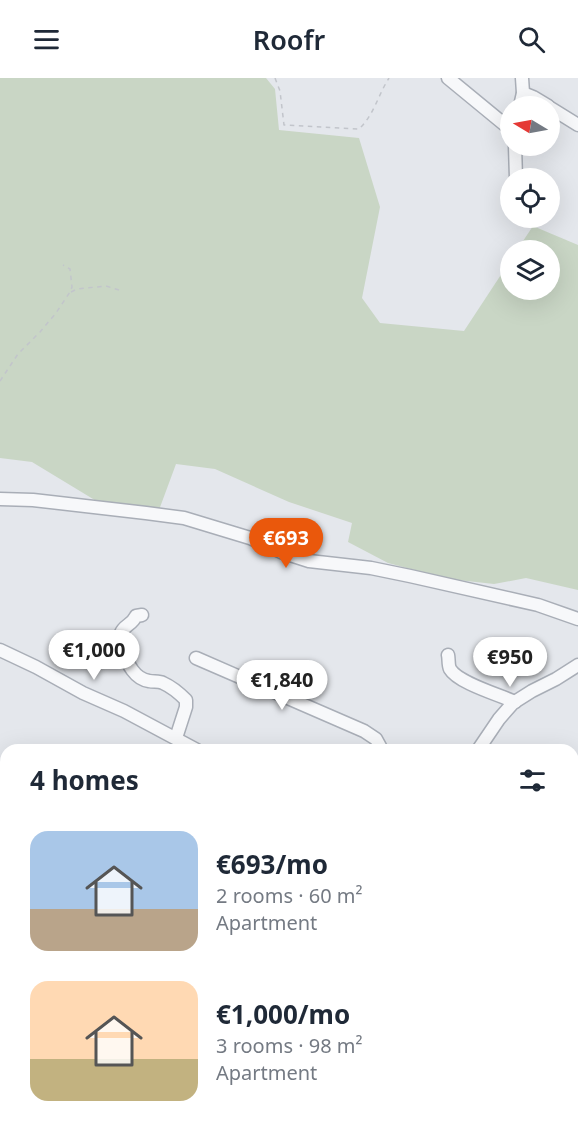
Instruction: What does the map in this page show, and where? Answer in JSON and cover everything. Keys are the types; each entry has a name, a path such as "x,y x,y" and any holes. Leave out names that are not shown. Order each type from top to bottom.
{"street":[{"path":"448,78 500,121"},
{"path":"522,78 522,96"},
{"path":"523,93 530,96"},
{"path":"560,114 578,125"},
{"path":"0,499 33,500 183,518 250,538 309,561 371,568 410,576 538,605 578,619"},
{"path":"142,615 136,616 134,622 124,627 122,631 120,638 125,658 139,677 164,684 174,689 186,700 176,738"},
{"path":"0,651 186,744"},
{"path":"448,655 451,670 456,676 515,702"},
{"path":"196,658 364,731 376,739 379,744"},
{"path":"482,744 499,719 515,702 578,665"}],"path":[{"path":"275,78 280,91 284,125 359,129 372,113 389,78"},
{"path":"0,381 18,354 45,326 70,292 72,287 70,269 63,266"},
{"path":"70,292 77,289 106,286 122,291"}],"green space":[{"path":"0,78 266,78 275,89 279,130 359,138 380,207 362,298 380,323 464,331 500,276 500,300 560,300 560,240 524,240 532,228 538,228 578,245 578,590 526,578 494,584 449,579 388,563 348,542 352,523 289,502 215,469 176,464 159,510 98,502 32,462 0,458"}]}
